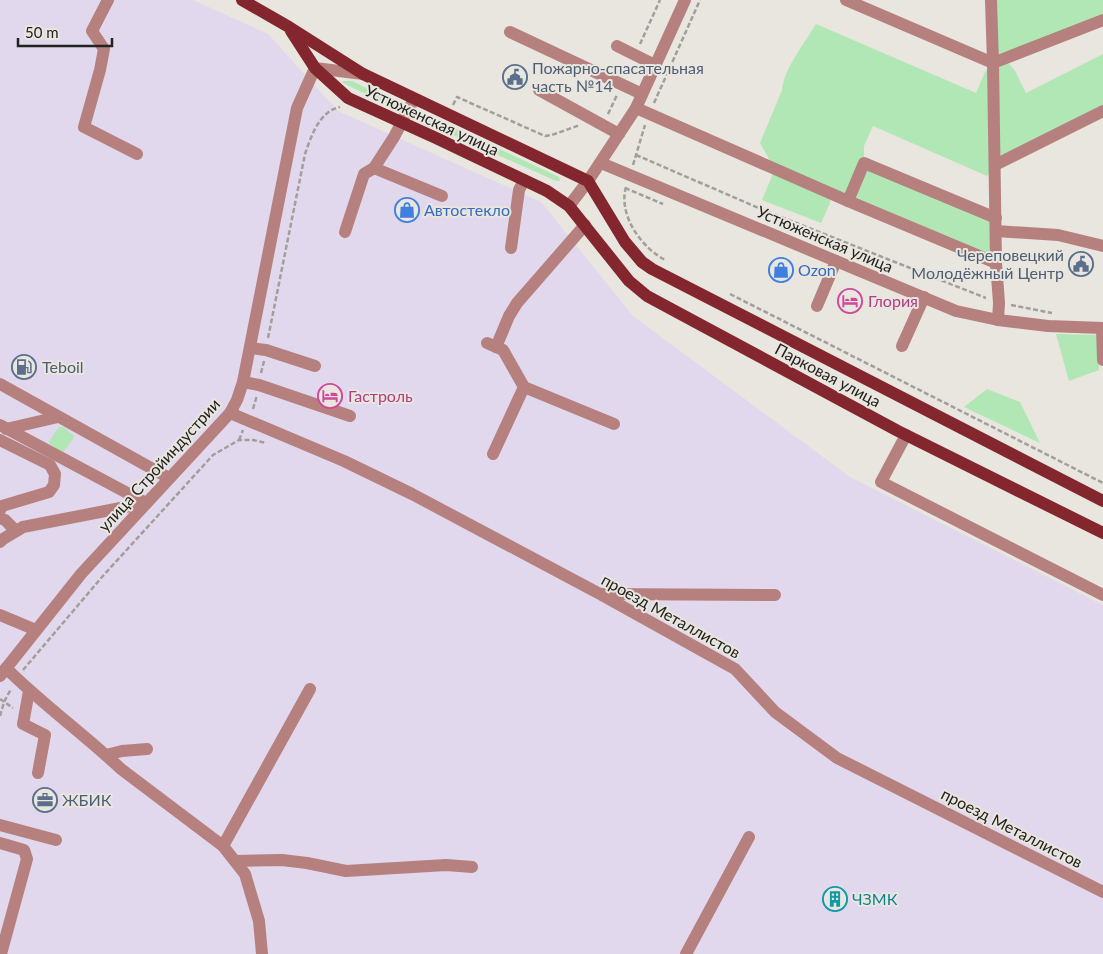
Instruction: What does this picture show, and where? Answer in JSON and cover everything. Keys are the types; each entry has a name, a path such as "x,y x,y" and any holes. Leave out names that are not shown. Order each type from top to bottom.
{"main road":[{"name":"Устюженская улица","path":"242,0 363,74 588,181"},
{"name":"Устюженская улица","path":"289,27 315,68 348,98 524,180 569,206"},
{"name":"Парковая улица","path":"588,181 625,242 642,262 652,269 1103,501"},
{"name":"Парковая улица","path":"569,206 612,262 629,281 647,296 906,435 1103,534"}],"street":[{"path":"108,0 92,31 104,48 100,70 84,127 137,154"},
{"path":"569,206 601,162 636,108 685,0"},
{"path":"846,0 993,63 1103,20"},
{"path":"991,0 998,320"},
{"path":"510,32 642,94"},
{"path":"617,46 655,65"},
{"name":"Устюженская улица","path":"315,68 363,74"},
{"name":"улица Стройиндустрии","path":"3,672 81,574 230,414 243,382 297,108 315,68"},
{"path":"539,90 619,134"},
{"path":"346,232 364,174 374,168 414,99"},
{"path":"636,108 848,202 996,263"},
{"path":"995,165 1103,112"},
{"name":"Устюженская улица","path":"601,162 956,311 998,320 1048,326 1102,328"},
{"path":"848,202 864,163 996,224 1058,234 1103,246"},
{"path":"374,168 442,196"},
{"path":"511,248 518,190 524,180"},
{"path":"585,225 517,303 492,345 503,350 524,387 614,424"},
{"path":"816,306 836,261"},
{"path":"902,346 924,297"},
{"path":"1102,328 1103,360"},
{"path":"250,348 266,350 315,366"},
{"path":"243,382 259,385 350,416"},
{"path":"0,384 169,478"},
{"path":"493,454 524,387"},
{"name":"проезд Металлистов","path":"230,414 344,461 412,494 600,594 735,669 775,712 837,758 1103,892"},
{"path":"2,431 58,417"},
{"path":"2,431 146,503"},
{"path":"0,510 2,506 49,492 54,485 56,474 50,465 2,431"},
{"path":"906,435 880,482 1103,596"},
{"path":"0,542 23,527 146,503"},
{"path":"0,518 5,520 16,531"},
{"path":"600,594 775,595"},
{"path":"0,615 36,630"},
{"path":"3,672 16,678 121,769 223,846 245,874 259,921 262,954"},
{"path":"223,846 310,689"},
{"path":"30,691 23,724 45,735 38,773"},
{"path":"106,755 122,751 147,749"},
{"path":"0,825 56,840"},
{"path":"686,954 748,837"},
{"path":"0,843 24,850 27,859 1,954"},
{"path":"234,861 282,860 307,863 346,872 446,865 472,867"}],"path":[{"path":"666,261 646,246 636,232 629,219 623,197 649,114 700,0"},
{"path":"457,97 544,136 594,120"},
{"path":"636,155 770,213 999,303 1053,313"},
{"path":"727,292 1103,483"},
{"path":"0,716 4,702 16,678 102,577 213,455 239,440 268,443"}],"shaded area":[{"path":"0,0 193,0 268,34 338,111 541,202 633,316 850,477 1103,605 1103,954 0,954"}],"green space":[{"path":"993,0 1103,0 1103,17 995,60"},
{"path":"816,24 976,93 985,72 991,64 1006,60 1015,71 1026,93 1103,54 1103,109 997,161 987,176 873,126 864,146 864,163 996,218 996,263 831,197 821,223 762,200 774,168 760,143 787,73"},
{"path":"352,81 400,104 398,109 342,82"},
{"path":"414,109 441,122 438,128 411,115"},
{"path":"448,125 559,177 560,181 556,181 444,131"},
{"path":"1056,334 1099,335 1099,370 1069,381"},
{"path":"987,389 1020,402 1040,443 964,407"},
{"path":"59,427 63,427 74,436 63,452 49,443"}],"place":[{"name":"Пожарно-спасательная часть №14","path":"515,77"},
{"name":"Автостекло","path":"407,210"},
{"name":"Череповецкий Молодёжный Центр","path":"1081,264"},
{"name":"Ozon","path":"781,270"},
{"name":"Глория","path":"850,301"},
{"name":"Teboil","path":"24,367"},
{"name":"Гастроль","path":"330,396"},
{"name":"ЖБИК","path":"45,800"},
{"name":"ЧЗМК","path":"835,899"}]}
